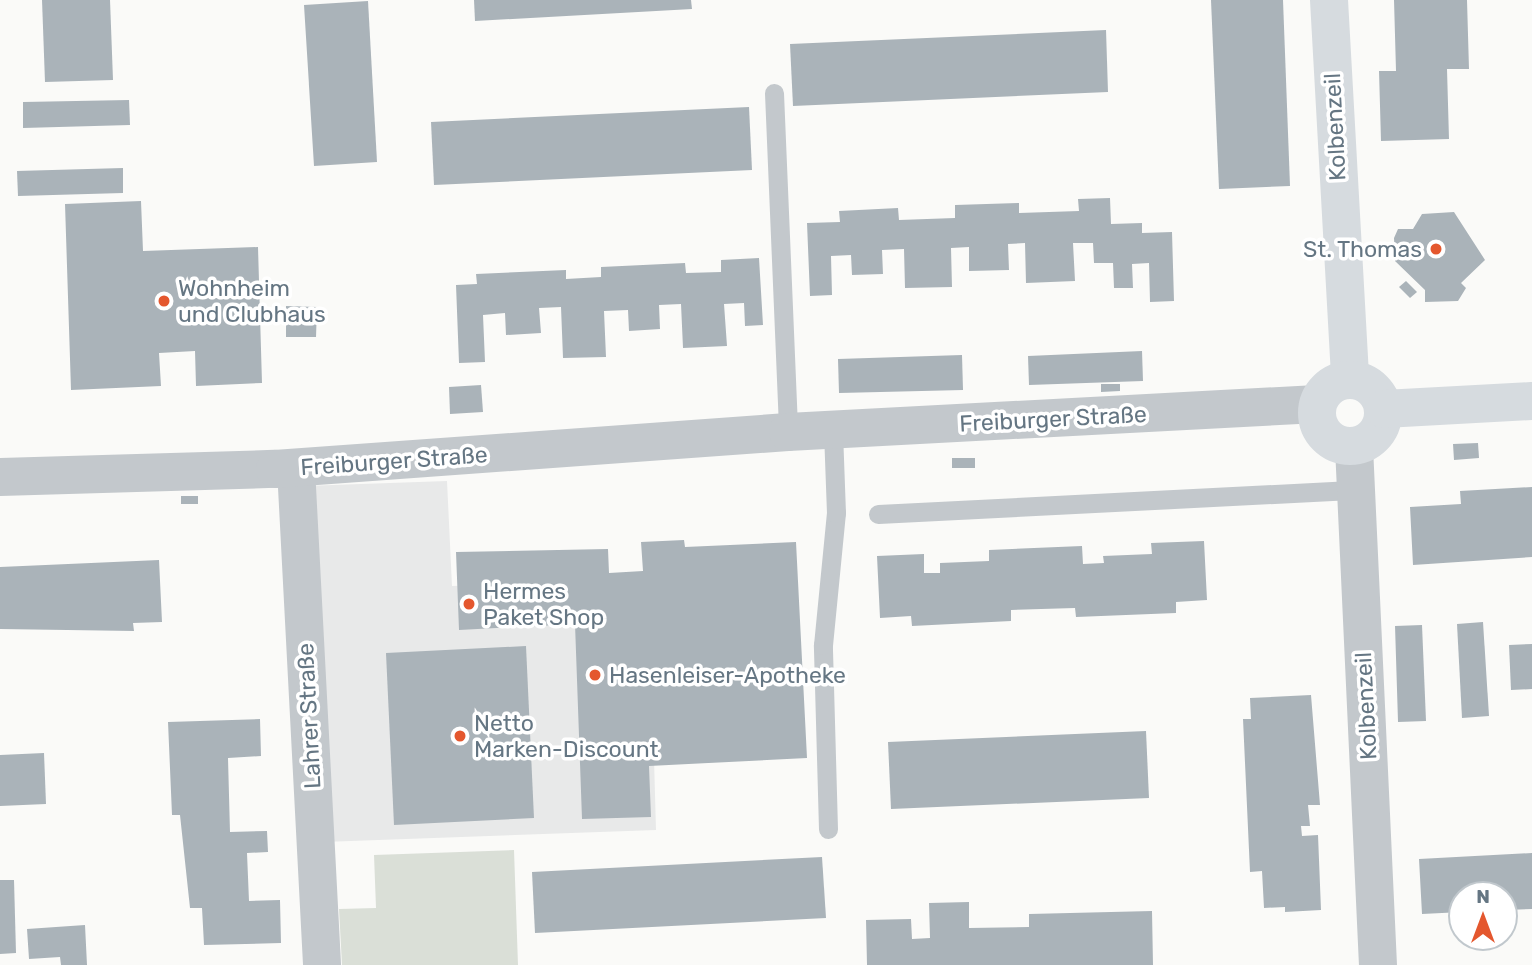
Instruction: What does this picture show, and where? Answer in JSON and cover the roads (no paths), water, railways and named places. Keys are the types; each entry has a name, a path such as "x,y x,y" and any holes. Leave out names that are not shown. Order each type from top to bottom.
{"street":[{"name":"Kolbenzeil","path":"1328,0 1350,379"},
{"path":"1350,379 1376,392 1384,409 1377,434 1354,447 1326,438 1317,422 1317,404 1331,385 1350,379"},
{"path":"1384,409 1532,401"},
{"name":"Freiburger Straße","path":"0,477 296,468 788,432 1317,404"},
{"name":"Kolbenzeil","path":"1354,447 1378,965"},
{"name":"Lahrer Straße","path":"296,468 322,965"}],"lane":[{"path":"774,93 788,432"},
{"path":"828,829 823,645 836,513 833,430"},
{"path":"878,514 1356,490"}],"place":[{"name":"St. Thomas","path":"1436,249"},
{"name":"Wohnheim und Clubhaus","path":"164,301"},
{"name":"Hermes Paket Shop","path":"469,604"},
{"name":"Hasenleiser-Apotheke","path":"595,675"},
{"name":"Netto Marken-Discount","path":"460,736"}]}
